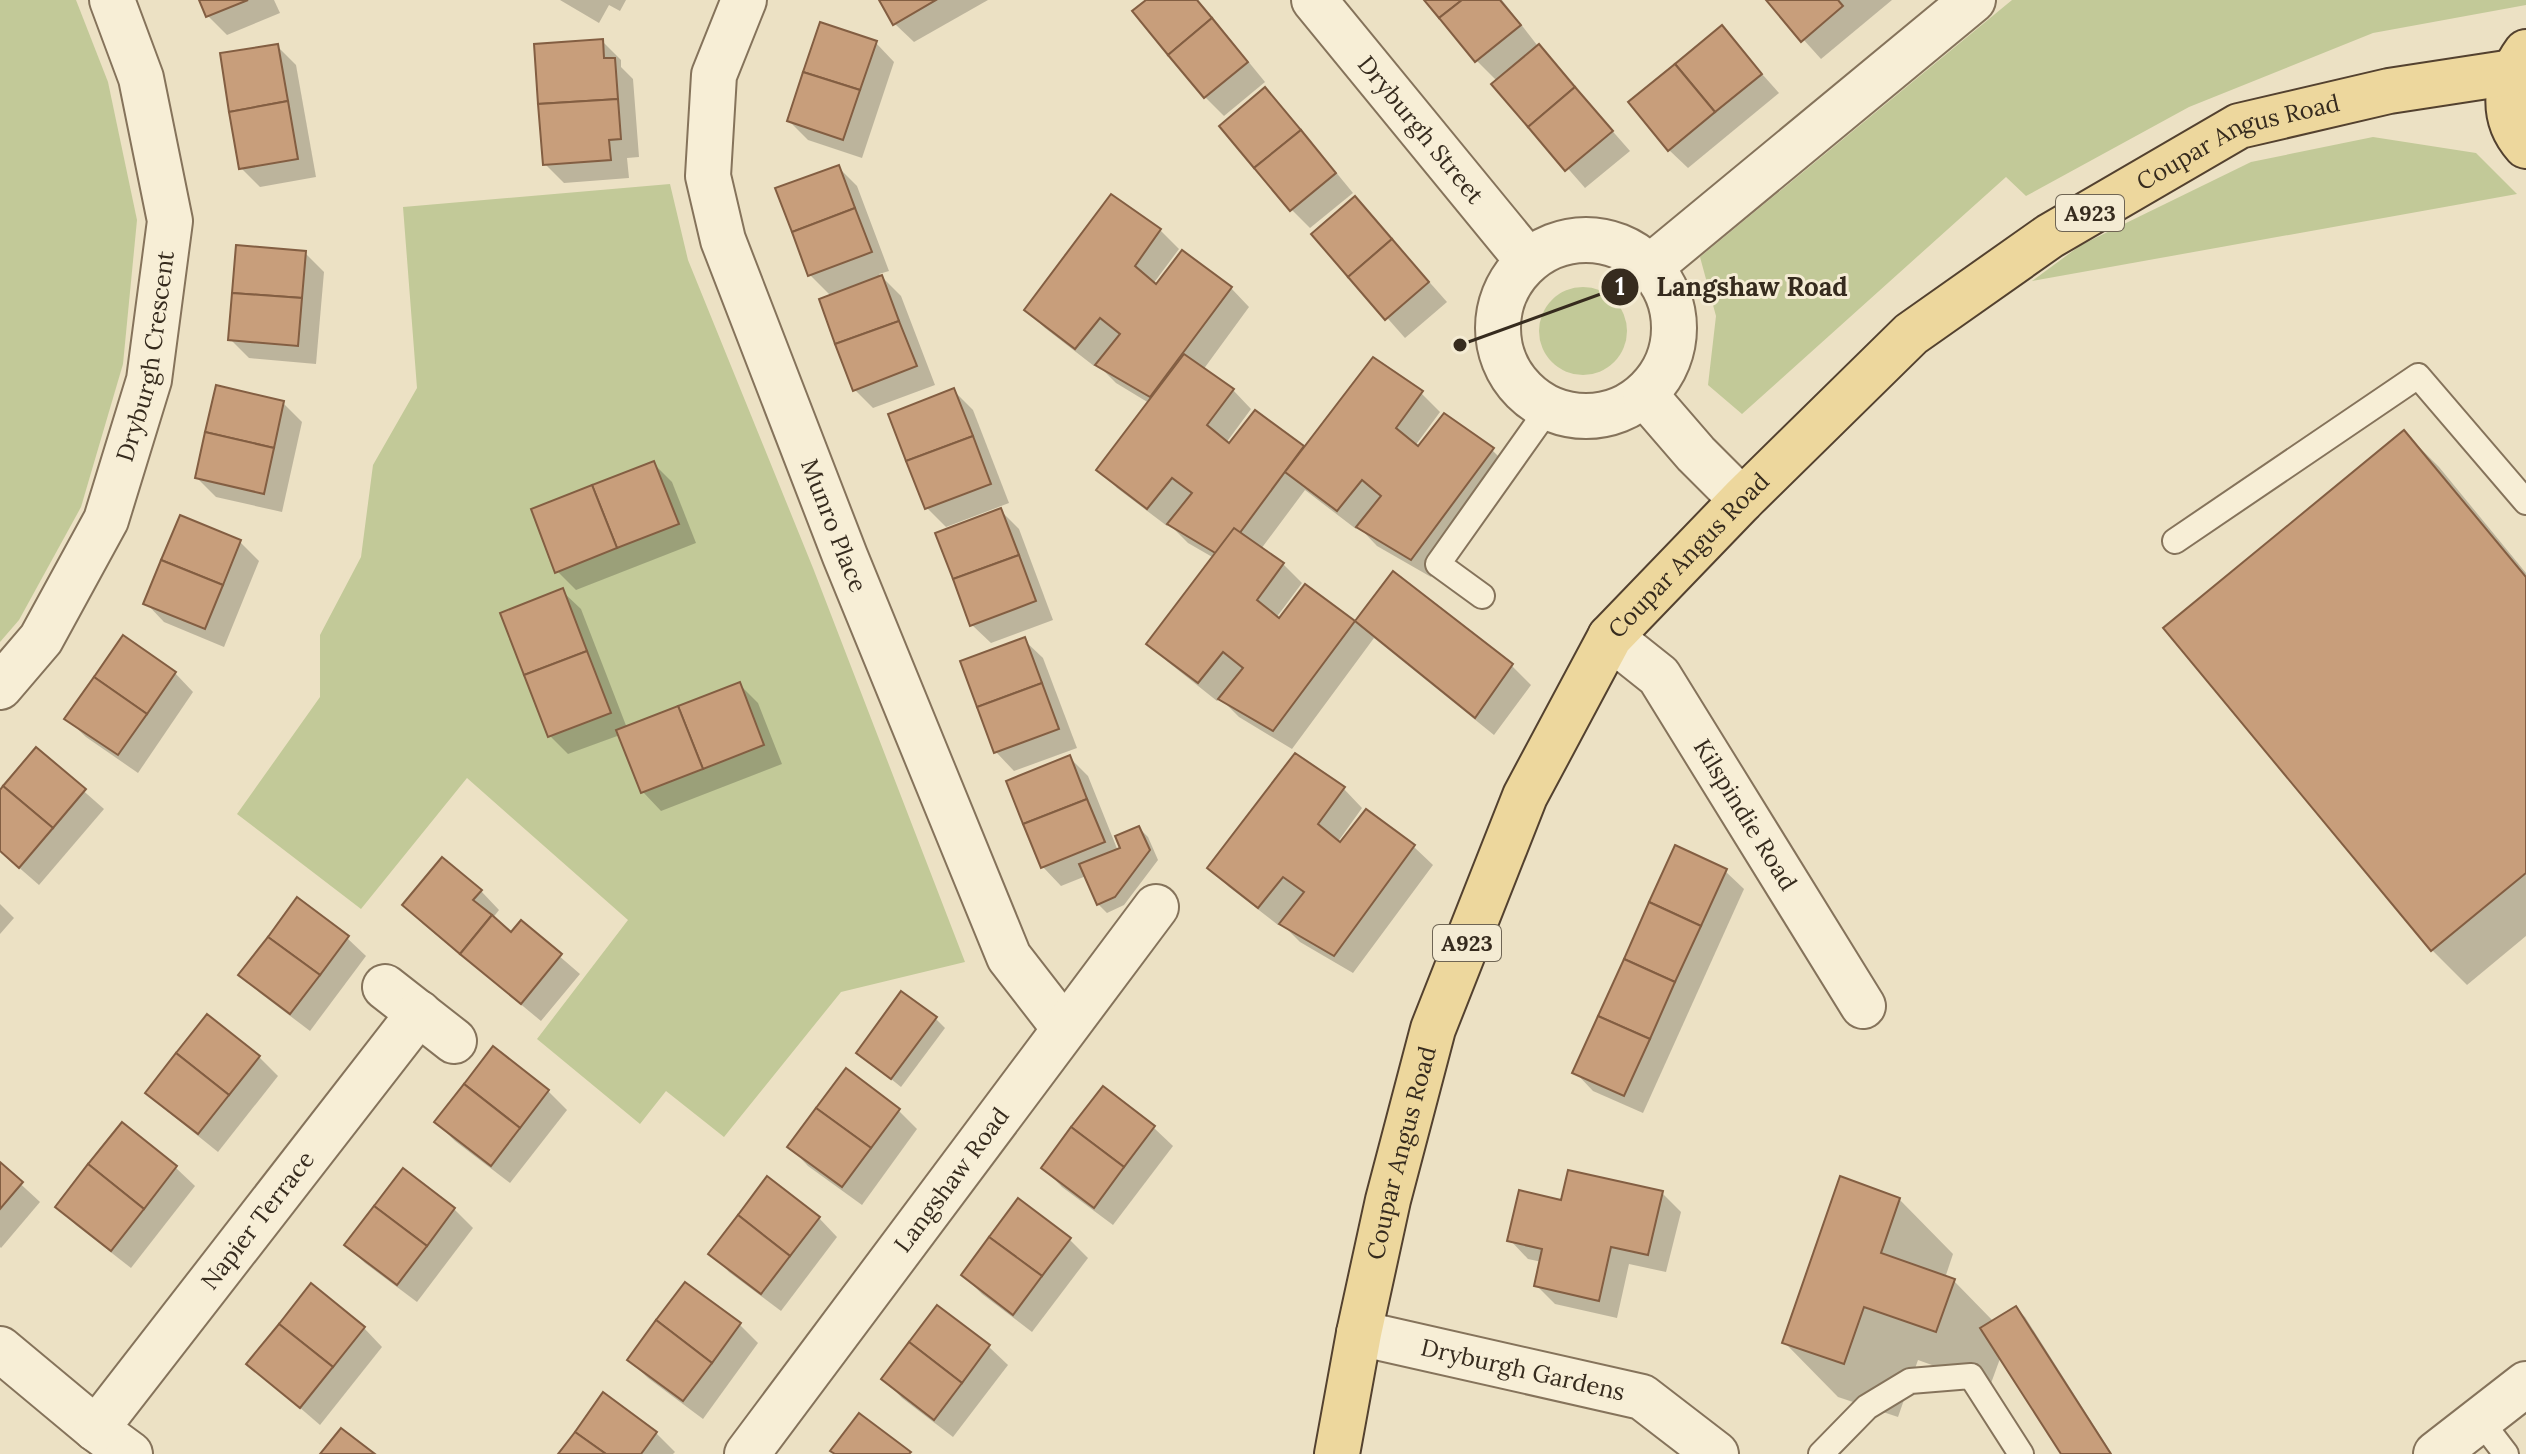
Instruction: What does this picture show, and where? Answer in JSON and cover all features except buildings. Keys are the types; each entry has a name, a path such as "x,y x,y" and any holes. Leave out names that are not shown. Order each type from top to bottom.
{"main road":[{"name":"Coupar Angus Road","path":"2520,62 2508,94 2509,117 2526,146"},
{"name":"Coupar Angus Road","path":"1337,1454 1388,1200 1433,1029 1525,796 1610,637 1742,500 1911,334 2050,236 2239,126 2520,62"}],"street":[{"name":"Dryburgh Crescent","path":"0,687 41,639 106,520 149,380 170,221 141,78 112,0"},
{"name":"Munro Place","path":"744,0 714,75 708,176 723,240 845,556 1009,957 1064,1028"},
{"name":"Dryburgh Street","path":"1314,0 1528,261"},
{"path":"1650,267 1973,0"},
{"path":"1576,240 1603,241 1629,251 1650,267 1665,288 1674,316 1673,345 1663,372 1645,395 1623,409 1599,416 1573,416 1548,409 1524,392 1507,368 1499,340 1499,311 1510,283 1528,261 1551,247 1576,240"},
{"path":"1645,395 1696,454 1742,500"},
{"name":"Kilspindie Road","path":"1610,637 1659,676 1863,1006"},
{"name":"Langshaw Road","path":"747,1454 1156,907"},
{"path":"385,987 454,1041"},
{"name":"Napier Terrace","path":"113,1442 419,1013"},
{"name":"Dryburgh Gardens","path":"1359,1333 1642,1397 1716,1454"},
{"path":"0,1349 113,1442"},
{"path":"2436,1454 2526,1384"}],"lane":[{"path":"2175,541 2418,376 2526,502"},
{"path":"1482,596 1438,564 1548,409"},
{"path":"1821,1454 1867,1407 1910,1381 1971,1376 2021,1454"},
{"path":"2480,1420 2506,1454"}],"green space":[{"path":"0,0 76,0 108,82 137,220 123,364 81,507 19,620 0,642"},
{"path":"2012,0 2526,0 2526,5 2373,33 2189,107 2026,196 2006,177 1742,414 1708,385 1716,316 1700,257"},
{"path":"2373,137 2476,153 2517,194 2032,281 2081,245 2251,162"},
{"path":"670,184 688,260 813,568 965,962 841,992 724,1137 666,1091 640,1124 537,1039 628,920 467,778 361,909 237,814 320,697 320,635 361,557 373,465 417,388 403,207"},
{"path":"1583,287 1600,290 1614,300 1624,314 1627,331 1624,348 1614,362 1600,372 1583,375 1566,372 1552,362 1542,348 1539,331 1542,314 1552,300 1566,290"}],"place":[{"name":"Langshaw Road","path":"1460,345"}]}
